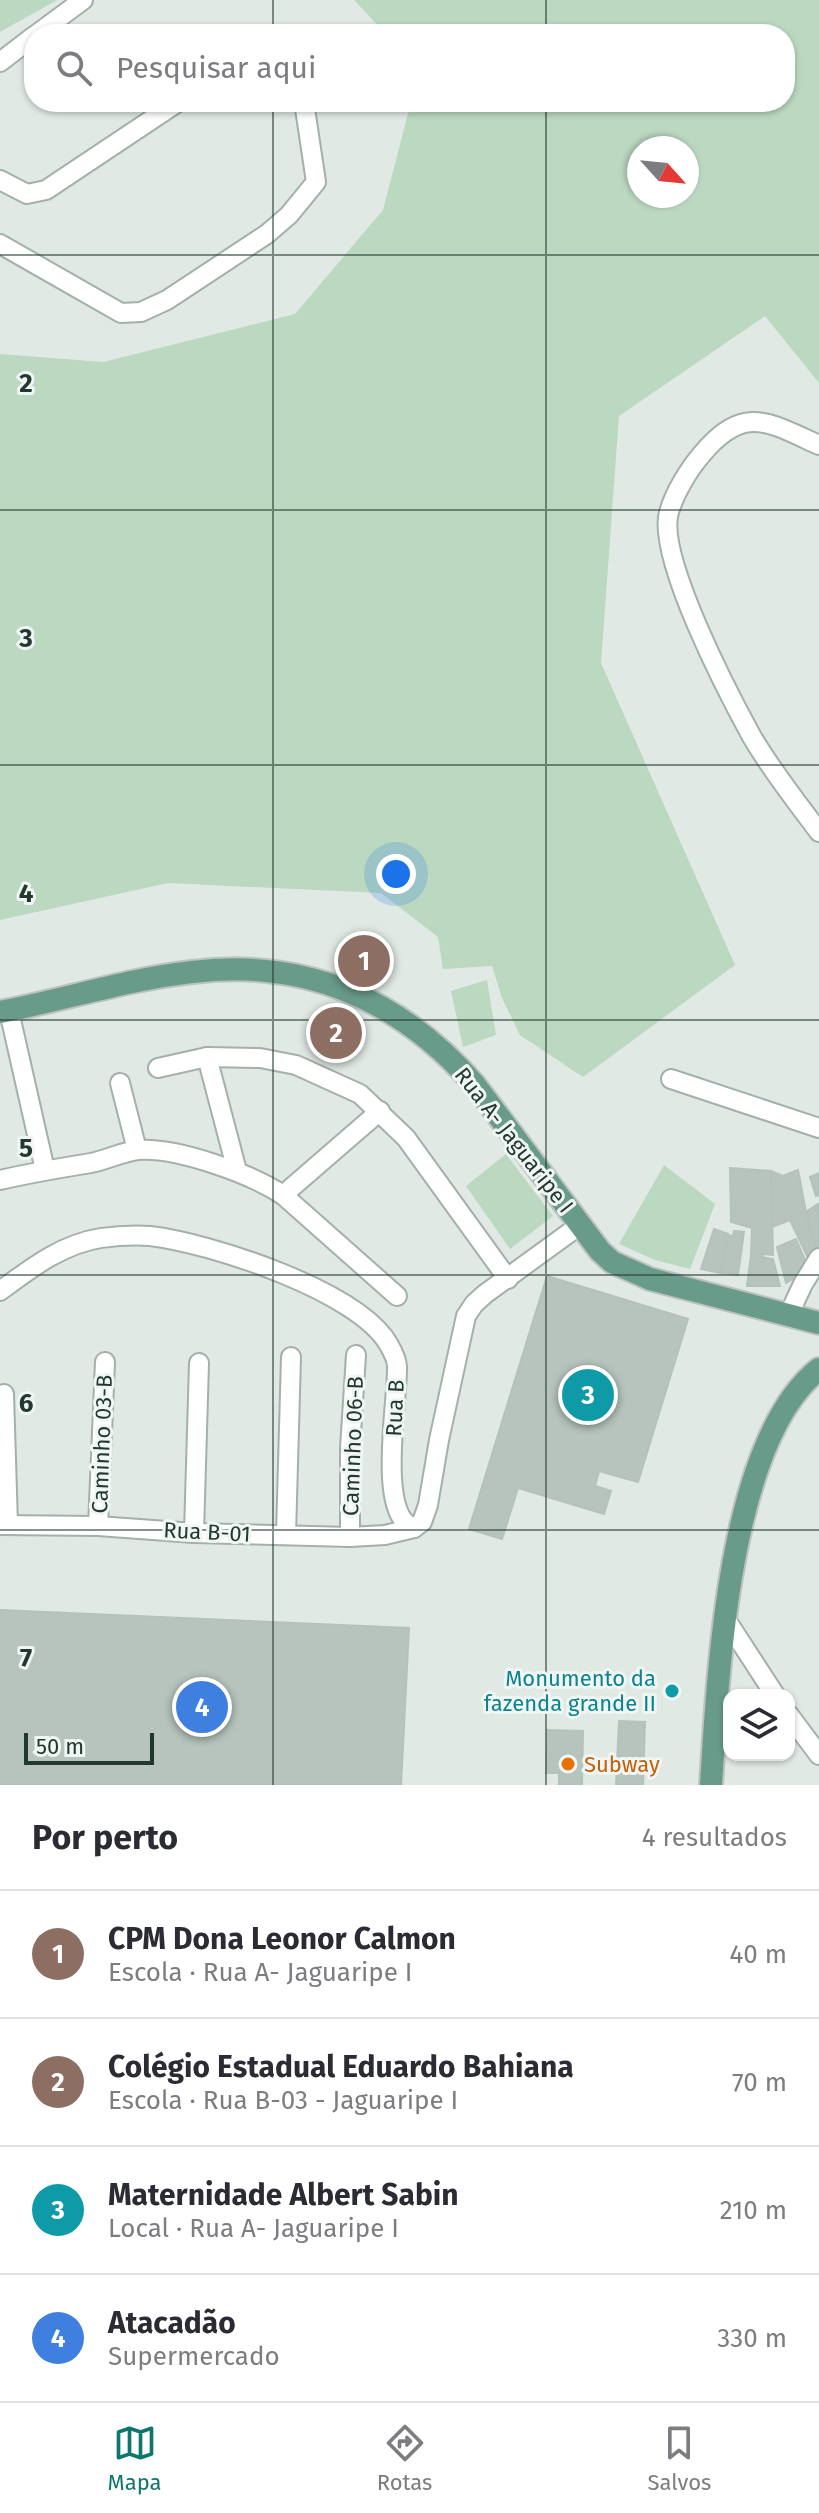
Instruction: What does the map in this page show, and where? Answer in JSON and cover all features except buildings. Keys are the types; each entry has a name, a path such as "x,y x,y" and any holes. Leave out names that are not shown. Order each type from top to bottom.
{"main road":[{"name":"Rua A- Jaguaripe I","path":"5,1012 160,977 223,969 258,969 293,975 359,995 411,1024 454,1061 600,1251 612,1262 650,1279 819,1323"},
{"path":"711,1785 722,1711 725,1618 739,1539 769,1439 795,1391 819,1369"}],"street":[{"path":"50,24 83,0"},
{"path":"0,62 24,43"},
{"path":"0,180 17,191 35,194 46,190 163,112"},
{"path":"0,244 121,313 141,312 167,300 267,234 289,215 316,182 306,112"},
{"path":"819,445 759,421 736,423 712,442 695,463 668,513 669,536 681,588 753,739 819,832"},
{"path":"5,1012 45,1170"},
{"path":"207,1057 237,1171"},
{"path":"158,1068 207,1057 260,1058 296,1065 360,1094 406,1138 508,1279"},
{"path":"671,1079 819,1128"},
{"path":"120,1083 137,1150"},
{"path":"283,1195 380,1111"},
{"path":"0,1180 94,1162 137,1150 161,1151 237,1171 283,1195 397,1296"},
{"name":"Rua B","path":"0,1291 57,1252 100,1238 149,1236 263,1265 318,1290 381,1332 398,1364 392,1422 393,1497 398,1515 405,1525 414,1528 422,1522 428,1505 466,1316 485,1294 580,1225"},
{"path":"789,1314 819,1258"},
{"name":"Caminho 06-B","path":"350,1537 350,1448 356,1355"},
{"path":"286,1535 291,1357"},
{"name":"Caminho 03-B","path":"98,1526 105,1362"},
{"path":"194,1533 199,1363"},
{"path":"4,1394 4,1525"},
{"name":"Rua B-01","path":"4,1525 350,1537 385,1535 414,1528"},
{"path":"725,1618 766,1689"},
{"path":"795,1723 819,1755"}],"green space":[{"path":"0,0 57,0 0,32"},
{"path":"354,0 819,0 819,383 765,316 619,416 601,663 735,965 583,1077 520,1035 502,998 492,966 443,969 438,937 381,893 168,883 0,920 0,354 103,362 295,314 383,210 408,112 795,112 795,24 377,24"},
{"path":"487,980 496,1035 463,1047 451,991"},
{"path":"506,1154 553,1216 510,1249 466,1186"},
{"path":"664,1165 715,1204 690,1269 655,1260 619,1244"}],"place":[{"name":"CPM Dona Leonor Calmon","path":"364,961"},
{"name":"Colégio Estadual Eduardo Bahiana","path":"336,1033"},
{"name":"Maternidade Albert Sabin","path":"588,1395"},
{"name":"Monumento da fazenda grande II","path":"672,1691"},
{"name":"Atacadão","path":"202,1707"},
{"name":"Subway","path":"568,1764"}]}
